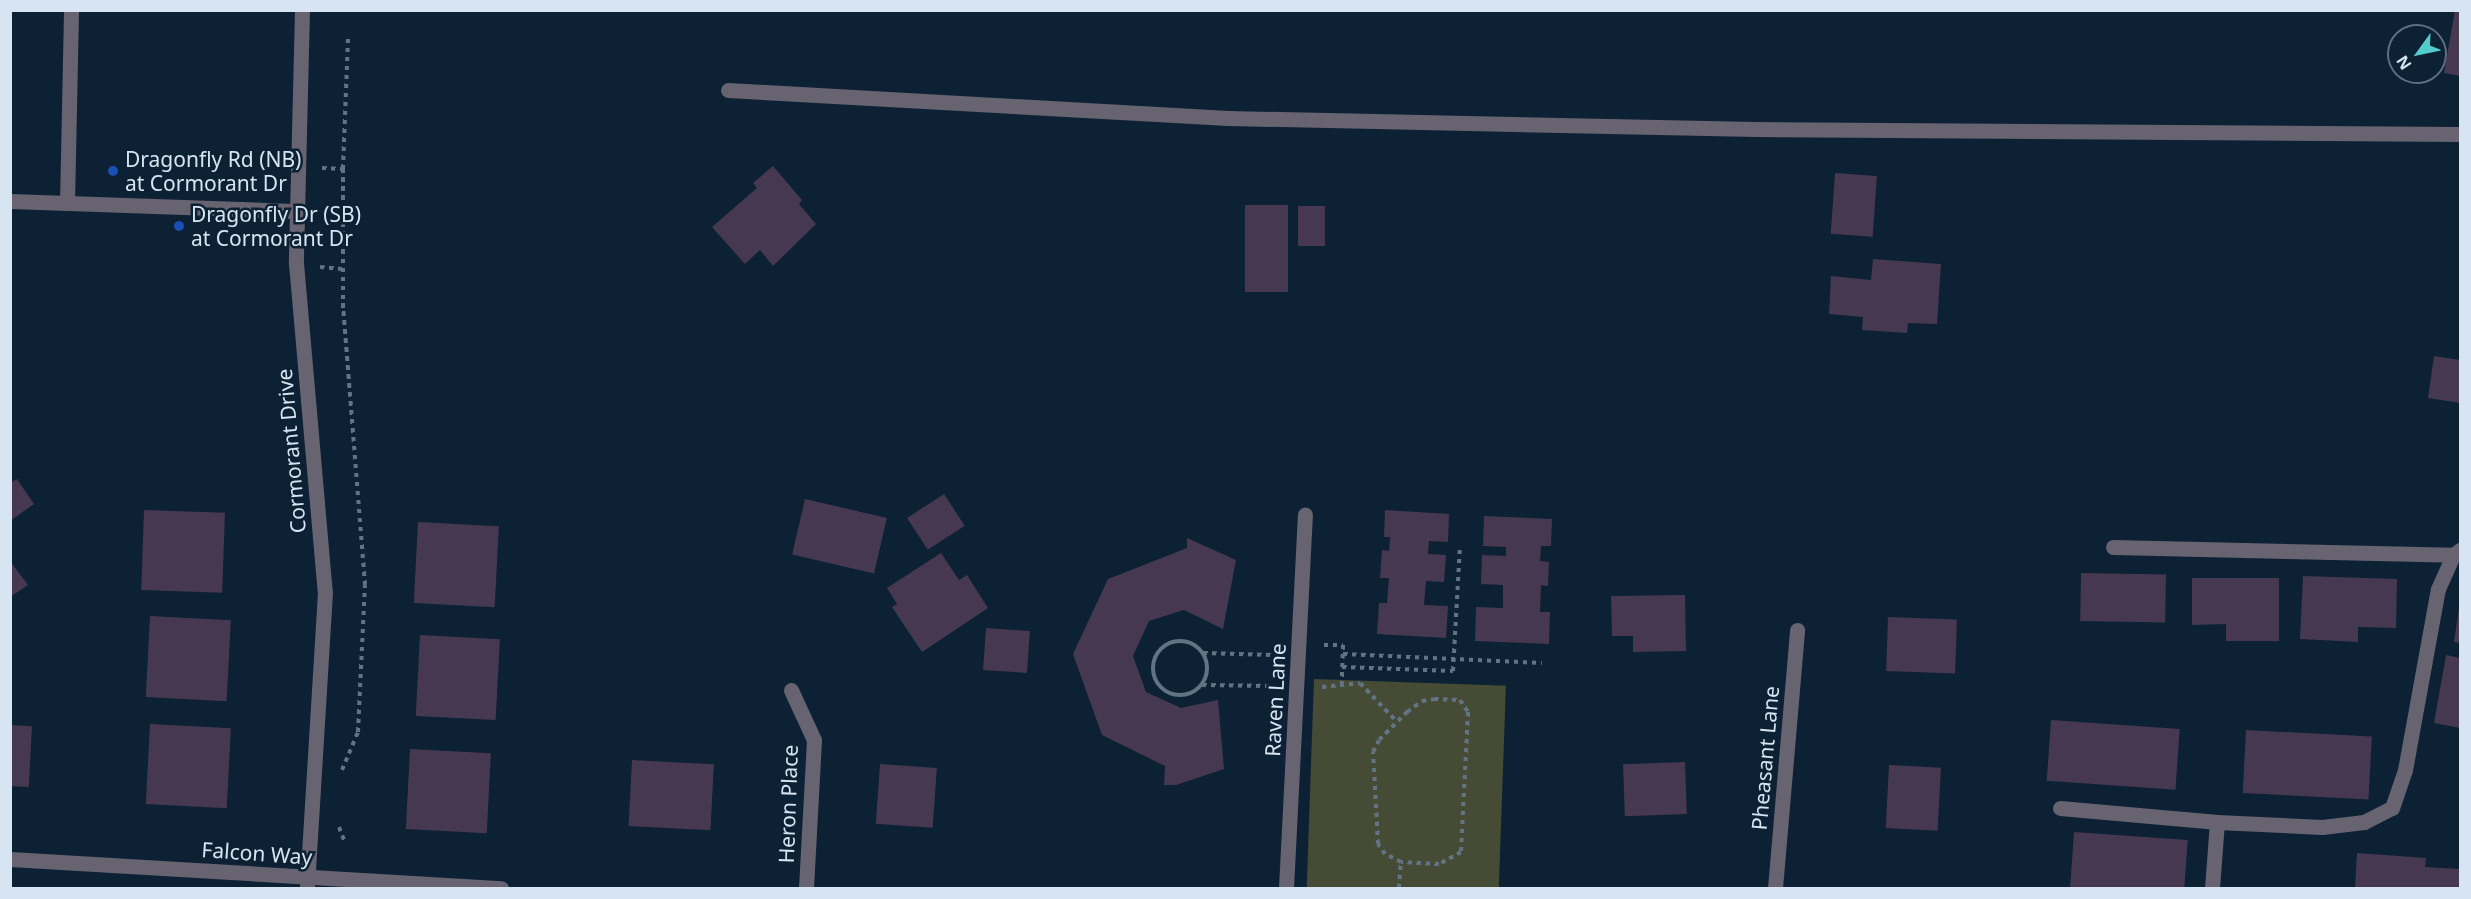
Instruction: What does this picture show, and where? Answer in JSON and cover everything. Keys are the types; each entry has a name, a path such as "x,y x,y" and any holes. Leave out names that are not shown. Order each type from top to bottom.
{"street":[{"path":"67,203 71,10"},
{"name":"Cormorant Drive","path":"302,10 294,211 325,592 307,883"},
{"path":"728,90 1240,118 1744,129 2460,134"},
{"path":"10,201 294,211"},
{"name":"Raven Lane","path":"1286,888 1305,514"},
{"path":"2060,808 2217,822 2322,827 2364,822 2392,808 2405,770 2438,589 2457,552 2113,547"},
{"name":"Pheasant Lane","path":"1775,888 1797,630"},
{"name":"Heron Place","path":"791,690 814,740 806,888"},
{"path":"2212,888 2217,822"},
{"name":"Falcon Way","path":"10,859 307,883 501,888"}],"path":[{"path":"339,781 358,732 365,585 343,308 343,169 348,38"},
{"path":"313,168 343,169"},
{"path":"1342,667 1453,670 1460,546"},
{"path":"1203,653 1207,673 1202,685 1191,694 1173,695 1158,685 1153,668 1158,651 1173,641 1191,643 1203,653 1282,655"},
{"path":"1342,683 1343,654 1542,663"},
{"path":"1322,687 1342,683 1360,683 1397,722"},
{"path":"1202,685 1284,686"},
{"path":"1460,700 1468,712 1461,852 1439,864 1401,862 1385,854 1378,844 1372,766 1379,740 1422,701 1460,700"},
{"path":"337,817 345,843"},
{"path":"1399,888 1401,862"}],"green space":[{"path":"1314,679 1506,686 1499,888 1307,888"}],"building":[{"path":"2455,10 2460,10 2460,76 2447,74 2447,56"},
{"path":"773,166 802,200 799,204 816,224 773,266 760,250 745,264 712,227 757,188 753,183"},
{"path":"1835,173 1877,176 1873,237 1831,234"},
{"path":"1245,205 1288,205 1288,292 1245,292"},
{"path":"1298,206 1325,206 1325,246 1298,246"},
{"path":"1873,259 1941,264 1937,324 1908,323 1907,333 1862,330 1863,317 1829,314 1831,276 1871,280"},
{"path":"2434,356 2460,360 2460,403 2428,398"},
{"path":"17,479 34,504 10,521 10,483"},
{"path":"944,494 965,526 928,550 907,518"},
{"path":"805,499 887,518 874,573 792,555"},
{"path":"144,510 225,513 222,593 141,590"},
{"path":"1385,510 1449,514 1448,542 1429,541 1428,554 1446,555 1444,582 1426,581 1424,605 1448,606 1446,638 1377,634 1379,603 1387,603 1389,578 1380,578 1382,550 1389,551 1390,537 1384,537"},
{"path":"1484,516 1552,519 1551,546 1541,546 1540,561 1549,562 1548,586 1541,585 1540,612 1550,612 1549,644 1475,641 1476,607 1503,608 1503,585 1481,584 1482,555 1506,556 1506,547 1483,546"},
{"path":"418,522 499,526 495,607 414,603"},
{"path":"1187,538 1236,560 1223,629 1184,610 1149,621 1133,656 1146,692 1181,708 1218,700 1224,769 1176,785 1164,785 1165,766 1102,735 1073,654 1108,579 1187,548"},
{"path":"941,553 959,580 967,575 988,608 922,652 892,607 897,604 887,588"},
{"path":"10,561 28,585 10,597"},
{"path":"2081,573 2166,574 2165,622 2080,621"},
{"path":"2303,576 2397,579 2396,628 2358,627 2358,642 2300,639"},
{"path":"2192,578 2279,578 2279,641 2226,641 2226,624 2192,625"},
{"path":"1685,595 1686,651 1633,652 1633,636 1612,636 1611,596"},
{"path":"2460,608 2460,643 2454,642"},
{"path":"150,616 231,620 227,701 146,697"},
{"path":"1888,617 1957,619 1955,673 1886,671"},
{"path":"986,628 1030,631 1027,673 983,670"},
{"path":"420,635 500,639 496,720 416,716"},
{"path":"2446,655 2460,658 2460,728 2434,723"},
{"path":"2051,720 2180,729 2175,790 2047,781"},
{"path":"150,724 231,728 227,808 146,804"},
{"path":"10,725 32,726 29,787 10,786"},
{"path":"2246,730 2372,737 2369,800 2243,793"},
{"path":"410,749 491,753 487,833 406,829"},
{"path":"632,760 714,764 710,830 629,826"},
{"path":"1685,762 1687,814 1625,816 1623,764"},
{"path":"880,764 937,768 933,828 876,824"},
{"path":"1889,765 1941,768 1938,831 1886,828"},
{"path":"2074,832 2188,840 2184,888 2070,888"},
{"path":"2357,853 2426,858 2425,867 2460,869 2460,888 2355,888"}],"place":[{"name":"Dragonfly Rd (NB) at Cormorant Dr","path":"113,171"},
{"name":"Dragonfly Dr (SB) at Cormorant Dr","path":"179,226"}]}
